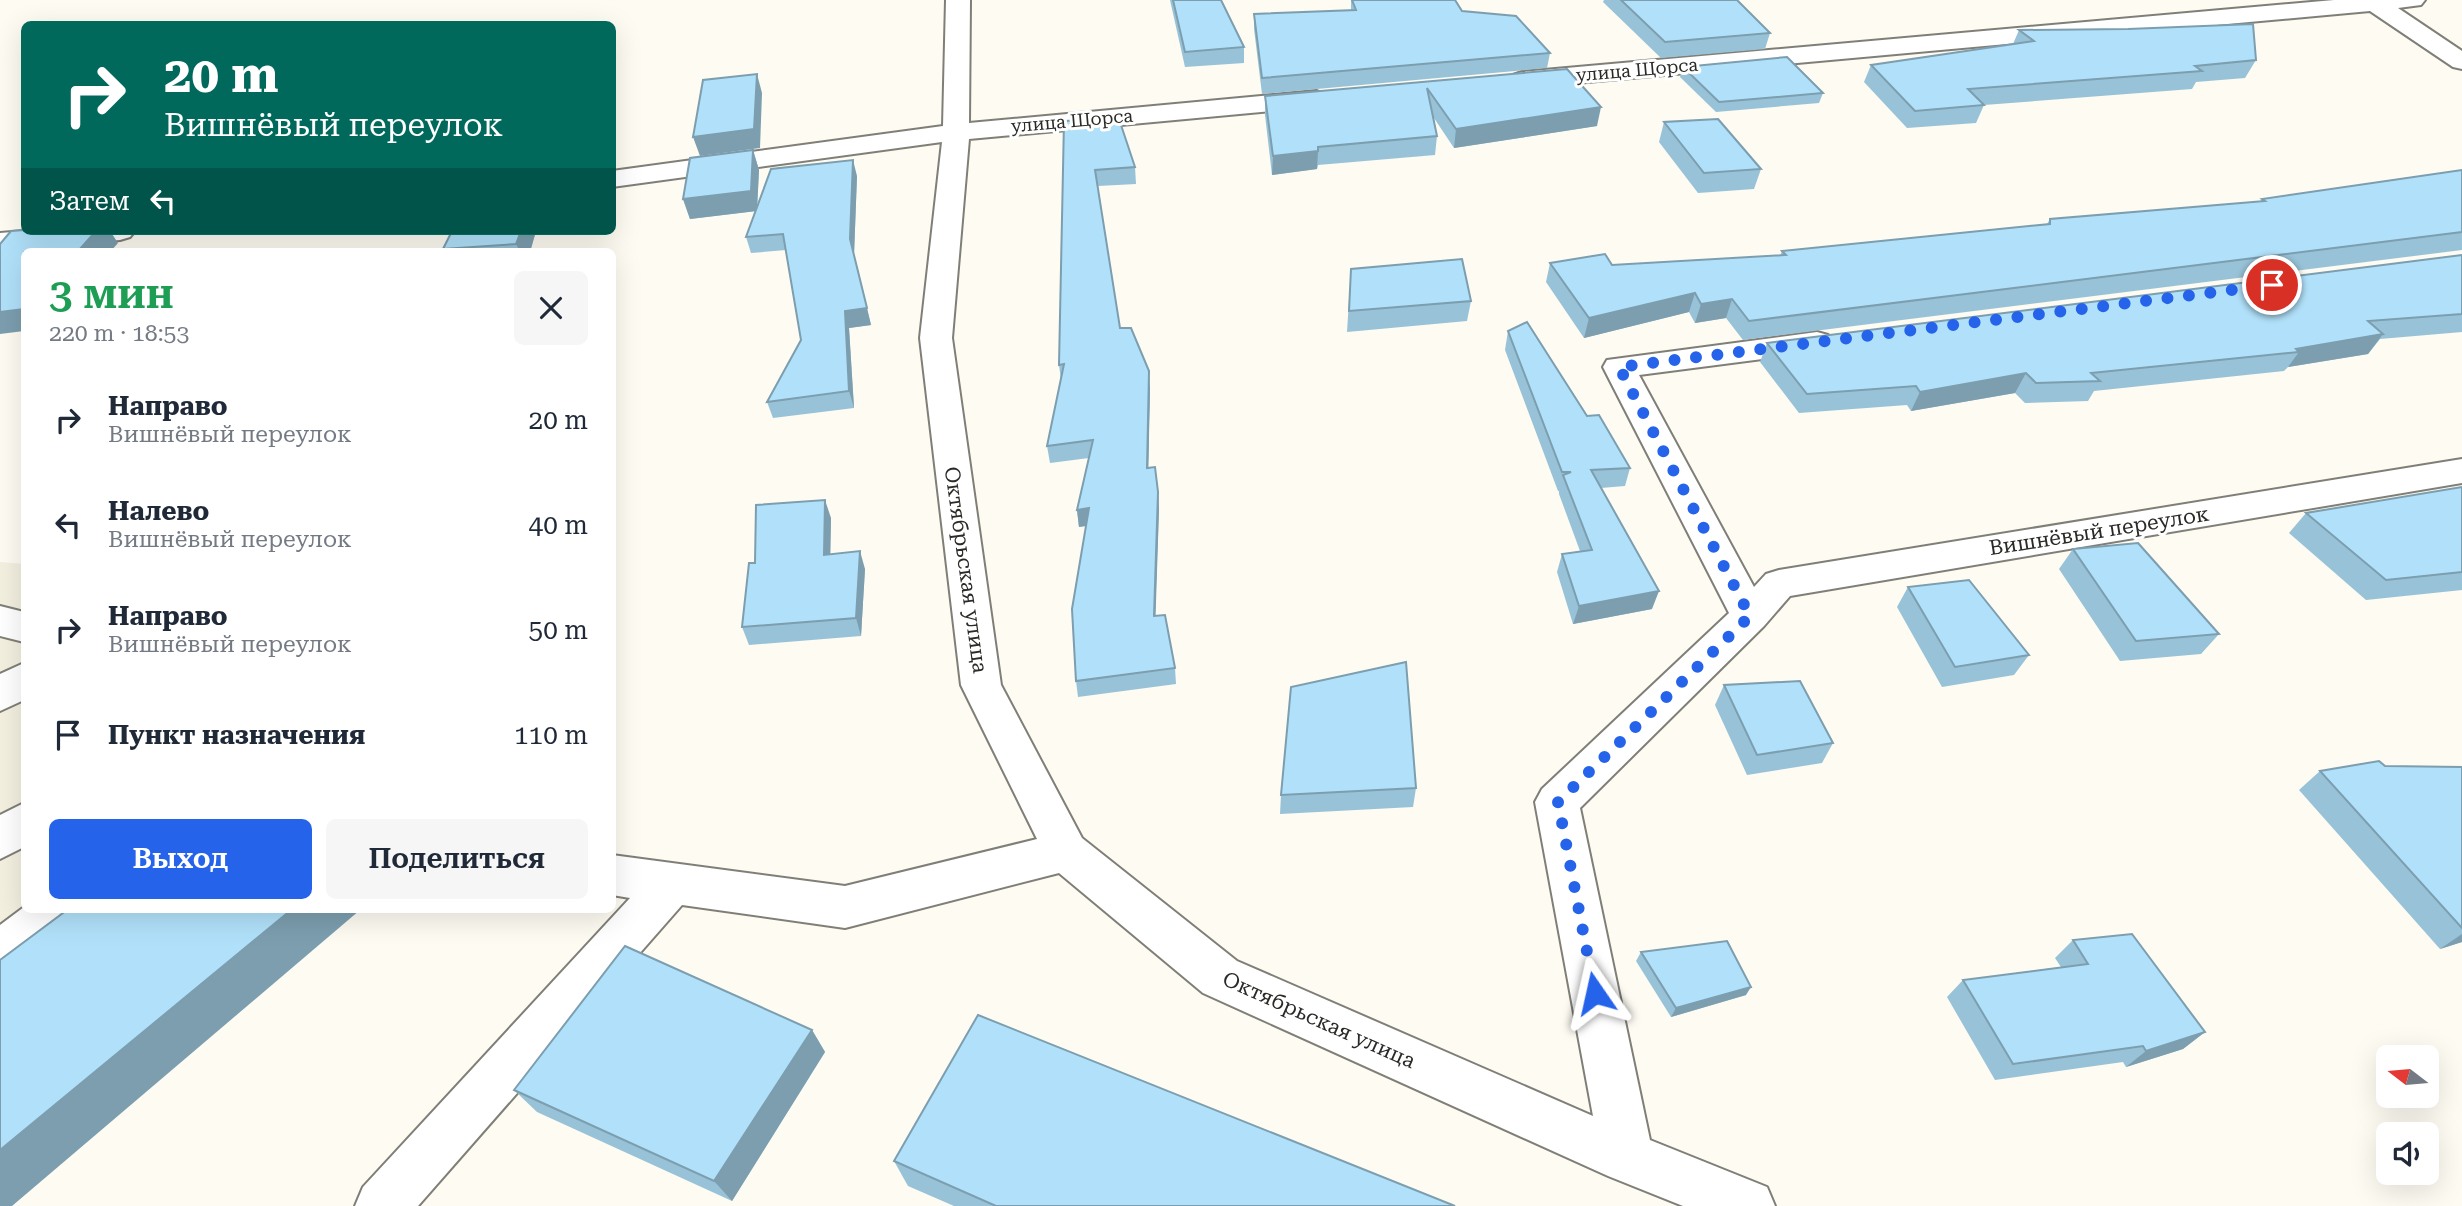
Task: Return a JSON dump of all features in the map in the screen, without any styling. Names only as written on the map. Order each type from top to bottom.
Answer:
[{"type":"street","name":"Октябрьская улица","points":[[958,0],[957,132],[936,338],[981,685],[1066,852],[1220,977],[1627,1157],[1748,1206]]},
{"type":"street","name":"улица Щорса","points":[[1500,82],[2413,0]]},
{"type":"street","points":[[2375,4],[2462,62]]},
{"type":"street","name":"улица Щорса","points":[[616,178],[957,132],[1333,97]]},
{"type":"street","points":[[0,242],[76,235]]},
{"type":"street","points":[[1750,616],[1619,367],[1840,339]]},
{"type":"street","name":"Вишнёвый переулок","points":[[1627,1157],[1558,802],[1750,616],[1779,584],[2462,471]]},
{"type":"street","points":[[0,621],[21,626]]},
{"type":"street","points":[[0,695],[21,681]]},
{"type":"street","points":[[0,839],[21,824]]},
{"type":"street","points":[[616,876],[845,906],[1066,852]]},
{"type":"street","points":[[382,1206],[673,883]]},
{"type":"street","points":[[0,953],[53,913]]},
{"type":"shaded area","points":[[0,562],[21,564],[21,913],[23,913],[0,1001]]},
{"type":"building","points":[[1173,0],[1221,0],[1244,47],[1185,52]]},
{"type":"building","points":[[1352,0],[1455,0],[1462,11],[1516,16],[1550,53],[1262,78],[1254,14],[1356,10]]},
{"type":"building","points":[[1621,0],[1737,0],[1770,33],[1665,42]]},
{"type":"building","points":[[2253,24],[2256,60],[2195,66],[2202,71],[1968,89],[1984,105],[1915,111],[1871,65],[2034,41],[2019,30]]},
{"type":"building","points":[[1787,57],[1823,93],[1719,102],[1683,67]]},
{"type":"building","points":[[1567,69],[1601,107],[1456,129],[1427,88],[1437,136],[1318,147],[1318,151],[1273,156],[1265,96]]},
{"type":"building","points":[[757,74],[754,129],[693,137],[703,80]]},
{"type":"building","points":[[1718,119],[1761,169],[1704,173],[1664,122]]},
{"type":"building","points":[[1087,120],[1088,124],[1120,122],[1135,167],[1095,170],[1120,328],[1131,328],[1149,371],[1147,468],[1155,467],[1158,492],[1154,616],[1165,615],[1175,668],[1076,681],[1072,609],[1089,508],[1077,510],[1093,440],[1047,446],[1064,364],[1059,365],[1064,121]]},
{"type":"building","points":[[753,150],[751,191],[683,199],[690,158]]},
{"type":"building","points":[[853,160],[850,239],[867,308],[845,311],[849,391],[767,402],[801,340],[783,234],[746,237],[771,169]]},
{"type":"building","points":[[2462,170],[2462,232],[1749,321],[1732,299],[1701,304],[1695,293],[1589,318],[1550,263],[1605,254],[1612,265],[1786,255],[1782,251],[2050,224],[2050,219],[2265,201],[2262,199]]},
{"type":"building","points":[[21,230],[21,235],[92,235],[81,248],[21,248],[21,309],[0,312],[0,244],[11,231]]},
{"type":"building","points":[[450,235],[519,235],[516,244],[444,248]]},
{"type":"building","points":[[2462,255],[2462,314],[2368,321],[2383,334],[2296,349],[2299,352],[2091,373],[2100,381],[2036,383],[2026,373],[1920,392],[1916,386],[1807,394],[1767,343]]},
{"type":"building","points":[[1462,259],[1471,301],[1349,311],[1351,269]]},
{"type":"building","points":[[1527,322],[1587,416],[1599,415],[1630,468],[1591,470],[1659,591],[1579,606],[1562,554],[1592,550],[1563,475],[1571,472],[1562,472],[1508,331]]},
{"type":"building","points":[[2462,487],[2462,572],[2386,580],[2306,513]]},
{"type":"building","points":[[825,500],[824,555],[860,551],[856,618],[742,627],[749,563],[755,563],[756,505]]},
{"type":"building","points":[[2138,543],[2219,634],[2136,641],[2073,549]]},
{"type":"building","points":[[1969,580],[2029,655],[1955,667],[1908,587]]},
{"type":"building","points":[[1406,662],[1416,788],[1281,795],[1291,687]]},
{"type":"building","points":[[1800,681],[1833,743],[1757,755],[1724,685]]},
{"type":"building","points":[[2379,761],[2385,766],[2462,767],[2462,928],[2320,771]]},
{"type":"building","points":[[63,913],[287,913],[0,1150],[0,960]]},
{"type":"building","points":[[2132,934],[2205,1032],[2146,1051],[2143,1046],[2013,1064],[1963,980],[2088,964],[2073,940]]},
{"type":"building","points":[[1727,941],[1751,987],[1676,1008],[1641,952]]},
{"type":"building","points":[[625,946],[812,1030],[714,1181],[514,1090]]},
{"type":"building","points":[[978,1015],[1455,1206],[996,1206],[894,1161]]},
{"type":"route","points":[[1595,993],[1558,802],[1750,616],[1619,367],[2272,285]]}]
